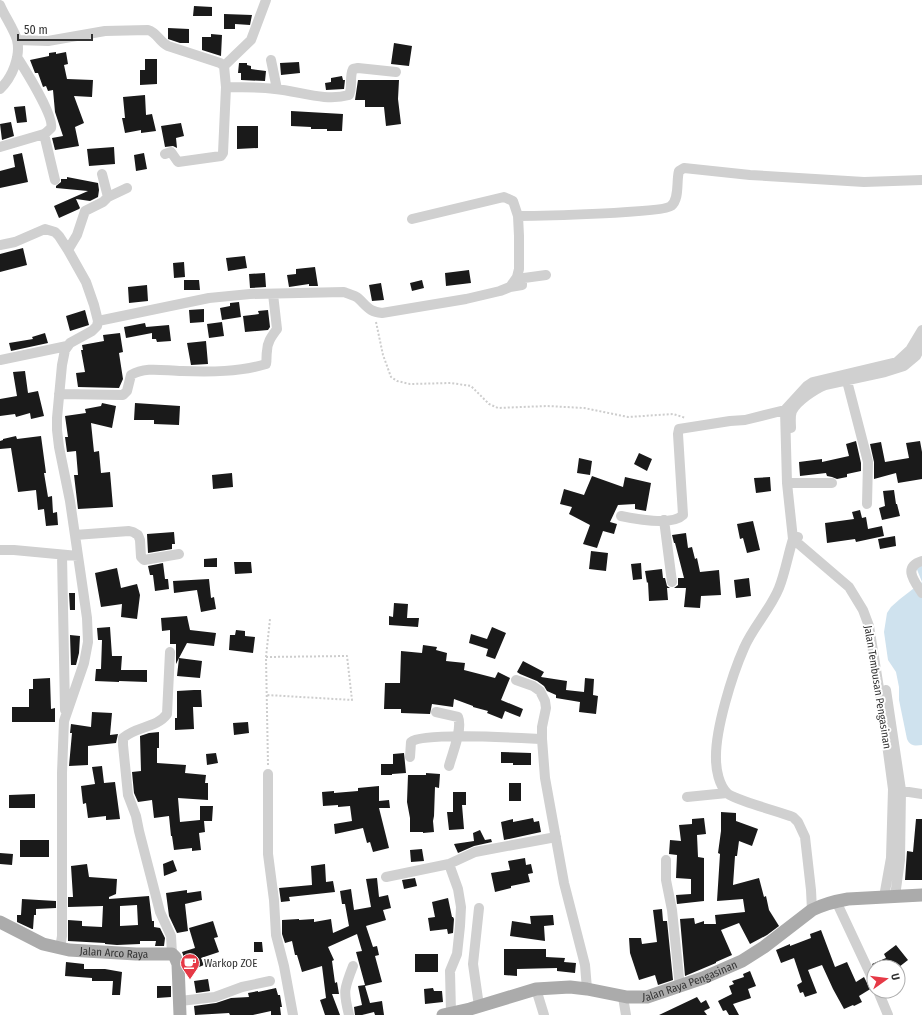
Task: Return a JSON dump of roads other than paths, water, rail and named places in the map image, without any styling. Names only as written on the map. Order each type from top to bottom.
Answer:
[{"type":"main road","name":"Jalan Raya Pengasinan","points":[[447,1014],[536,989],[570,987],[636,998],[647,997],[680,987],[742,961],[764,947],[812,910],[836,901],[890,896],[922,895]]},
{"type":"main road","name":"Jalan Arco Raya","points":[[0,922],[43,944],[60,948],[136,954],[172,954]]},
{"type":"main road","points":[[172,954],[178,964],[180,1015]]},
{"type":"street","points":[[224,66],[250,40],[266,0]]},
{"type":"street","points":[[0,5],[17,40],[17,57],[10,78],[0,89]]},
{"type":"street","points":[[17,40],[48,41],[105,31],[148,30],[154,32],[161,43],[220,63],[224,66]]},
{"type":"street","points":[[0,147],[44,134],[50,129],[51,126],[50,116],[28,74],[17,57]]},
{"type":"street","points":[[271,60],[277,89]]},
{"type":"street","points":[[165,154],[171,152],[178,162],[221,156],[223,153],[226,87],[224,66]]},
{"type":"street","points":[[226,87],[277,89],[324,97],[344,96],[349,95],[351,90],[351,73],[353,69],[358,68],[396,72]]},
{"type":"street","points":[[44,134],[55,180]]},
{"type":"street","points":[[518,216],[632,211],[669,207],[674,202],[679,171],[684,168],[750,175],[864,182],[922,180]]},
{"type":"street","points":[[102,174],[108,197]]},
{"type":"street","points":[[68,250],[77,235],[85,211],[103,202],[108,197],[127,188]]},
{"type":"street","points":[[412,219],[504,197],[513,201],[518,216],[518,269],[517,277],[510,287]]},
{"type":"street","points":[[0,245],[16,242],[47,229],[55,232],[68,250],[86,282],[98,321],[97,326],[92,331],[67,346],[0,360]]},
{"type":"street","points":[[98,321],[209,298],[273,294],[344,292],[357,297],[374,312],[382,313],[466,299],[522,285],[522,280],[524,278],[546,275]]},
{"type":"street","points":[[59,394],[123,395],[127,391],[131,375],[137,371],[184,372],[238,370],[266,364],[269,339],[277,329],[273,294]]},
{"type":"street","points":[[913,353],[922,330]]},
{"type":"street","points":[[834,380],[847,381],[884,369],[913,353],[922,344]]},
{"type":"street","points":[[65,716],[84,663],[88,642],[87,618],[70,501],[56,430],[62,365],[67,346]]},
{"type":"street","points":[[621,516],[643,520],[664,520],[680,518],[683,515],[678,431],[682,428],[745,420],[788,410],[817,388],[834,380],[884,369]]},
{"type":"street","points":[[847,381],[868,462],[867,504]]},
{"type":"street","points":[[727,793],[717,772],[716,760],[717,743],[723,712],[744,648],[780,587],[796,538],[790,483],[791,420],[788,410]]},
{"type":"street","points":[[790,483],[832,483]]},
{"type":"street","points":[[664,520],[672,582]]},
{"type":"street","points":[[75,535],[129,531],[138,535],[140,540],[141,557],[144,560],[180,554]]},
{"type":"street","name":"Jalan Tembusan Pengasinan","points":[[796,538],[852,582],[869,619],[889,703],[897,790],[900,860],[890,896]]},
{"type":"street","points":[[0,550],[78,556]]},
{"type":"street","points":[[60,948],[62,936],[63,884],[62,773],[65,716],[62,555]]},
{"type":"street","points":[[922,561],[915,564],[911,571],[912,576],[922,593]]},
{"type":"street","points":[[170,652],[167,714],[164,719],[157,723],[128,734],[124,738],[123,745],[128,795],[136,816],[160,912],[171,936],[172,954]]},
{"type":"street","points":[[516,680],[533,686],[540,691],[546,708],[542,739],[545,778],[564,883],[585,965],[587,989]]},
{"type":"street","points":[[436,712],[458,717],[460,723],[458,736],[449,766]]},
{"type":"street","points":[[410,757],[411,742],[413,740],[458,736],[542,739]]},
{"type":"street","points":[[268,774],[268,854],[274,900],[276,935],[284,966],[293,1015]]},
{"type":"street","points":[[897,790],[922,794]]},
{"type":"street","points":[[687,796],[727,793],[743,800],[793,816],[798,822],[805,837],[812,910]]},
{"type":"street","points":[[386,878],[449,864],[475,852],[556,836]]},
{"type":"street","points":[[666,860],[666,880],[672,910],[680,987]]},
{"type":"street","points":[[447,1014],[451,968],[457,954],[461,907],[458,889],[449,864]]},
{"type":"street","points":[[836,901],[866,965]]},
{"type":"street","points":[[479,908],[473,964],[479,1006]]},
{"type":"street","points":[[349,1015],[344,994],[346,983],[353,966]]},
{"type":"street","points":[[180,1000],[215,997],[242,986],[270,981]]},
{"type":"street","points":[[536,989],[544,1015]]},
{"type":"street","points":[[623,996],[626,1015]]},
{"type":"street","points":[[881,999],[888,1015]]},
{"type":"water","points":[[922,566],[922,582],[916,567]]},
{"type":"water","points":[[922,582],[922,745],[913,745],[907,739],[899,700],[899,687],[896,672],[888,660],[884,632],[887,613],[891,607]]},
{"type":"place","name":"Warkop ZOE","points":[[190,980]]}]
